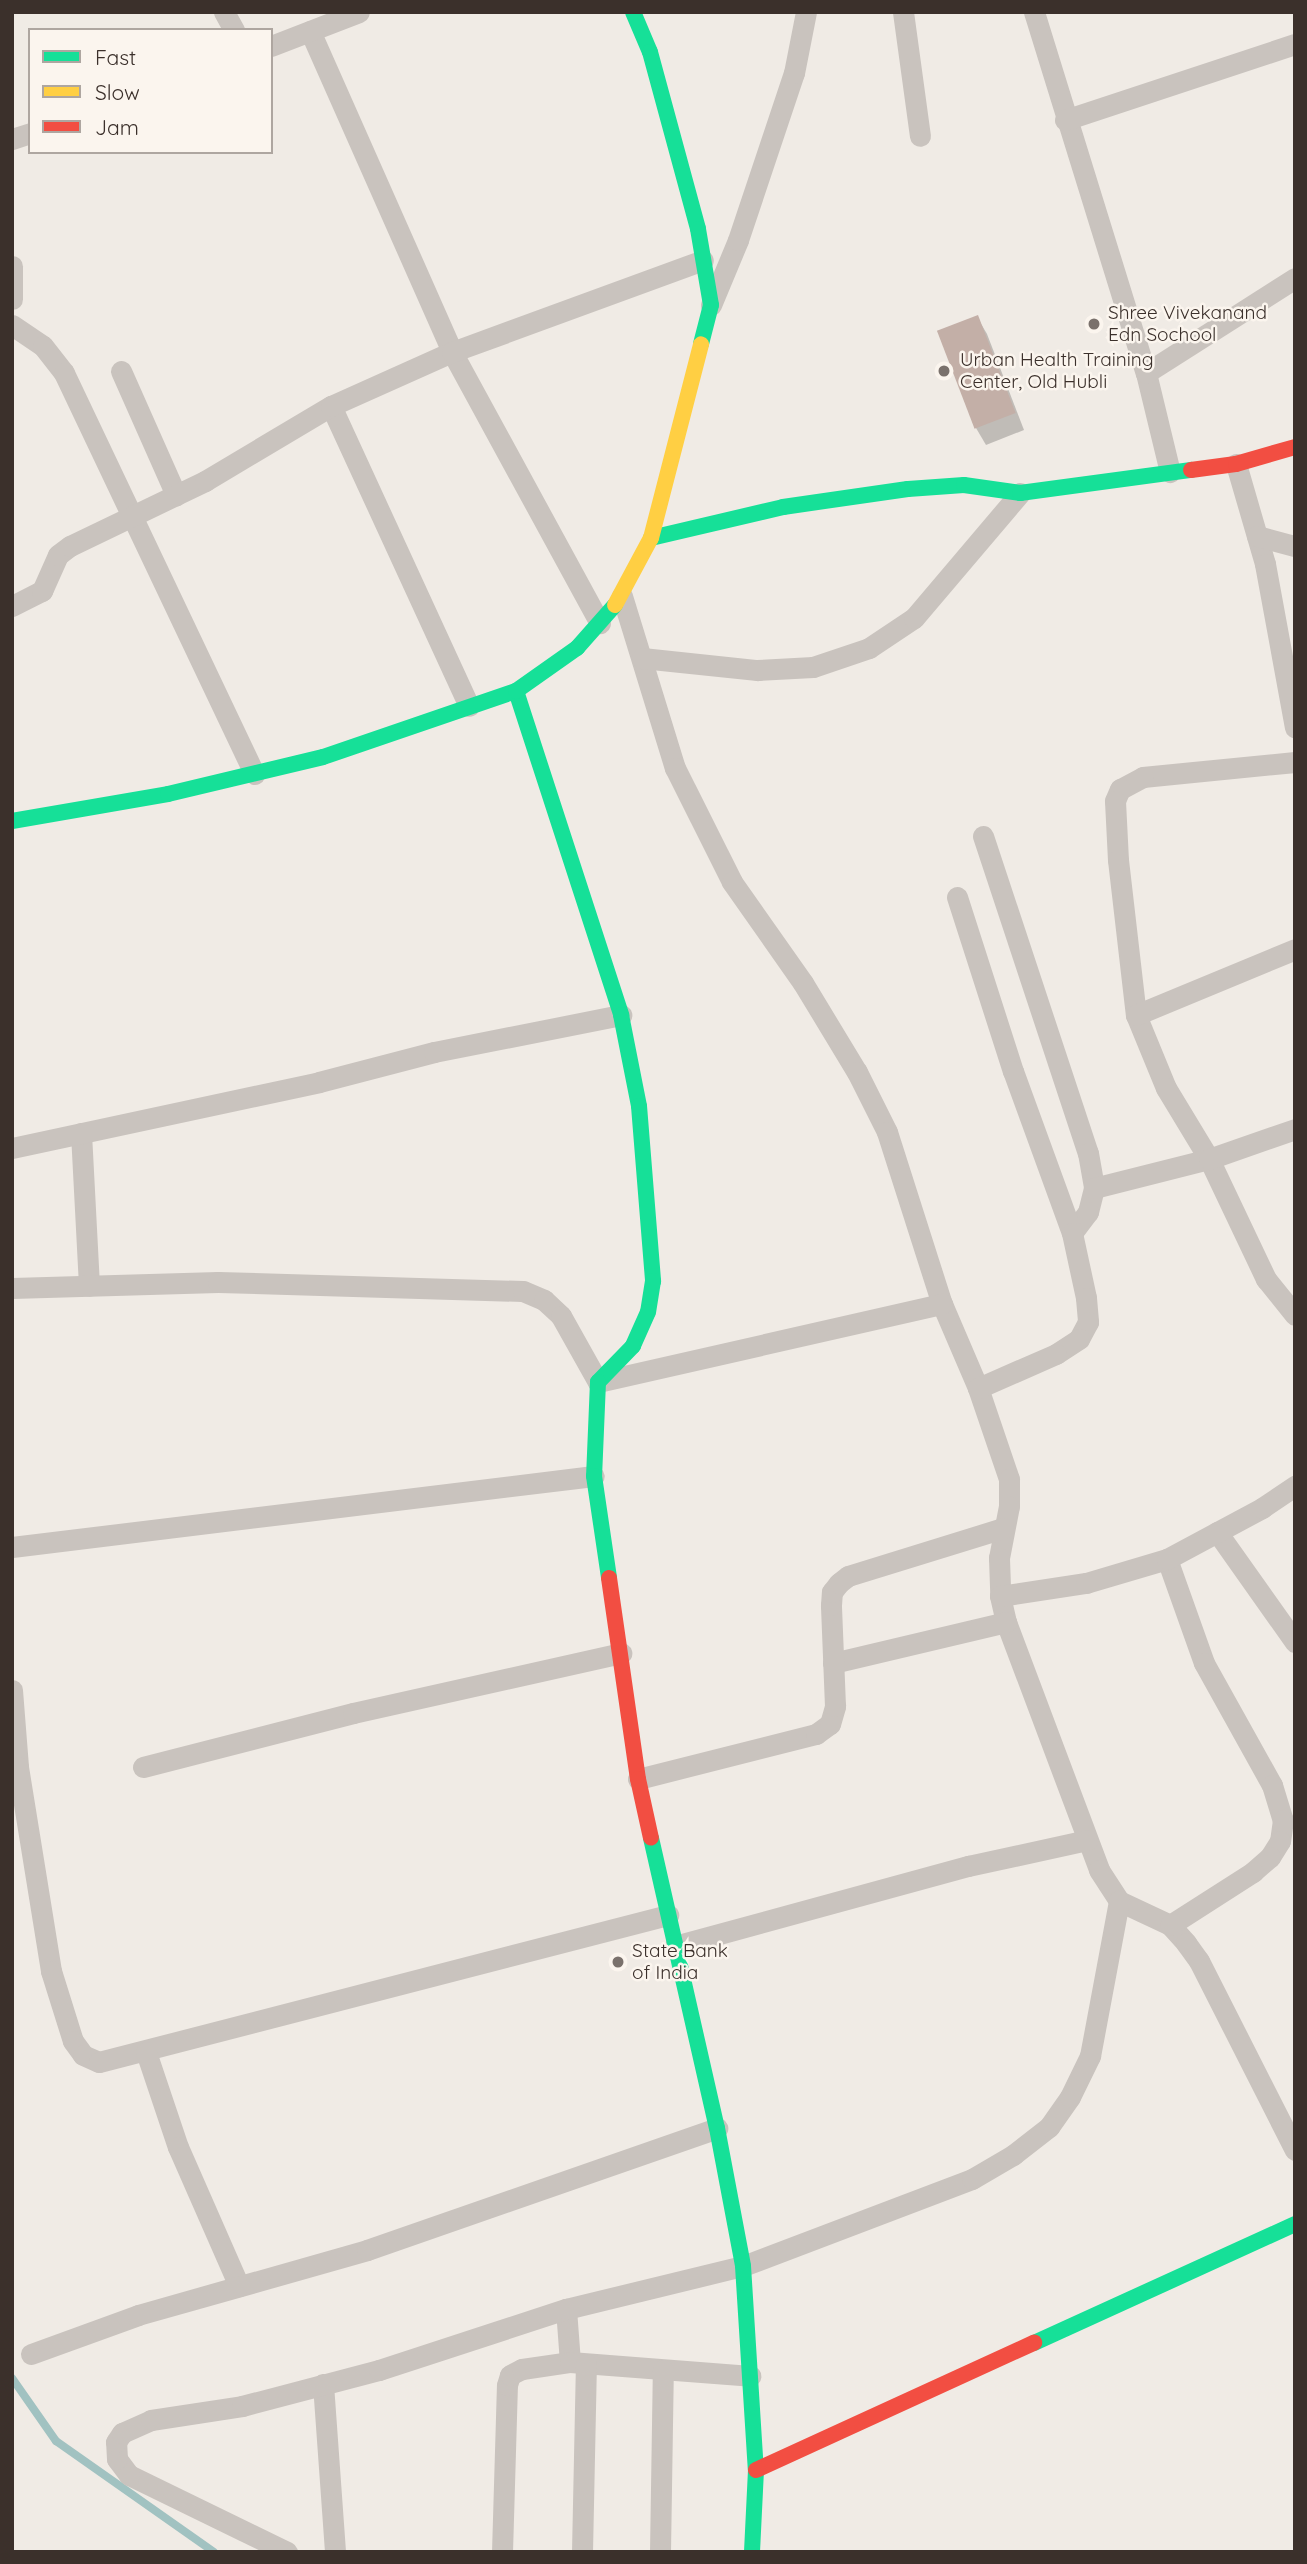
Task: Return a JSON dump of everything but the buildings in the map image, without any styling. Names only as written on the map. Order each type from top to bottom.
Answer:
[{"type":"main road","points":[[12,821],[168,794],[323,757],[516,691],[577,648],[622,596],[651,538],[711,305],[704,260],[650,52],[633,12]]},
{"type":"main road","points":[[651,538],[783,507],[908,489],[964,485],[1020,493],[1236,464],[1295,447]]},
{"type":"main road","points":[[516,691],[621,1015],[639,1105],[653,1281],[648,1312],[633,1346],[598,1382],[594,1476],[638,1779],[717,2128],[743,2266],[756,2470],[752,2552]]},
{"type":"main road","points":[[756,2470],[1295,2224]]},
{"type":"street","points":[[224,12],[232,28]]},
{"type":"street","points":[[273,45],[359,12]]},
{"type":"street","points":[[711,305],[738,240],[794,73],[806,12]]},
{"type":"street","points":[[902,12],[920,136]]},
{"type":"street","points":[[1034,12],[1065,120],[1146,373],[1170,472]]},
{"type":"street","points":[[310,31],[452,352],[600,624]]},
{"type":"street","points":[[1065,120],[1295,44]]},
{"type":"street","points":[[12,606],[42,591],[58,555],[176,495],[331,406],[452,352],[704,260]]},
{"type":"street","points":[[12,266],[12,299]]},
{"type":"street","points":[[1146,373],[1295,278]]},
{"type":"street","points":[[12,325],[43,346],[64,373],[254,774]]},
{"type":"street","points":[[121,371],[176,495]]},
{"type":"street","points":[[331,406],[469,706]]},
{"type":"street","points":[[1236,464],[1265,564],[1295,727]]},
{"type":"street","points":[[642,658],[757,670],[813,667],[869,648],[914,618],[1020,493]]},
{"type":"street","points":[[1257,536],[1295,546]]},
{"type":"street","points":[[622,596],[675,768],[732,883],[803,983],[857,1072],[887,1132],[942,1304],[978,1388],[1009,1479],[1009,1506],[999,1558],[1000,1596],[1006,1622],[1099,1870],[1119,1901],[1170,1925],[1199,1961],[1295,2150]]},
{"type":"street","points":[[1295,762],[1143,777],[1130,781],[1120,789],[1115,801],[1118,860],[1136,1015],[1166,1088],[1209,1159],[1266,1279],[1295,1315]]},
{"type":"street","points":[[983,836],[1088,1153],[1094,1188],[1088,1212],[1072,1233]]},
{"type":"street","points":[[957,897],[1013,1071],[1072,1233],[1086,1298],[1088,1322],[1079,1339],[1056,1354],[978,1388]]},
{"type":"street","points":[[1136,1015],[1295,949]]},
{"type":"street","points":[[12,1148],[319,1082],[434,1052],[621,1015]]},
{"type":"street","points":[[1094,1188],[1209,1159],[1295,1129]]},
{"type":"street","points":[[81,1133],[89,1286]]},
{"type":"street","points":[[12,1288],[218,1282],[523,1291],[544,1300],[561,1316],[598,1382],[942,1304]]},
{"type":"street","points":[[12,1547],[594,1476]]},
{"type":"street","points":[[1000,1596],[1086,1583],[1167,1559],[1262,1508],[1295,1486]]},
{"type":"street","points":[[638,1779],[816,1734],[830,1724],[835,1706],[831,1605],[832,1592],[839,1583],[848,1576],[1003,1528]]},
{"type":"street","points":[[1216,1532],[1295,1642]]},
{"type":"street","points":[[1167,1559],[1204,1663],[1267,1775],[1283,1820],[1280,1841],[1270,1857],[1253,1872],[1170,1925]]},
{"type":"street","points":[[833,1663],[1006,1622]]},
{"type":"street","points":[[143,1768],[353,1713],[621,1653]]},
{"type":"street","points":[[12,1690],[15,1768],[51,1970],[72,2041],[83,2055],[99,2062],[668,1915]]},
{"type":"street","points":[[675,1946],[968,1866],[1087,1840]]},
{"type":"street","points":[[287,2552],[130,2475],[117,2459],[116,2442],[122,2433],[151,2420],[242,2406],[379,2370],[566,2309],[743,2266],[972,2179],[1013,2155],[1049,2127],[1070,2097],[1090,2056],[1119,1901]]},
{"type":"street","points":[[146,2052],[178,2147],[239,2286]]},
{"type":"street","points":[[31,2354],[138,2315],[368,2250],[717,2128]]},
{"type":"street","points":[[566,2309],[578,2363],[582,2552]]},
{"type":"street","points":[[502,2552],[507,2385],[510,2375],[522,2369],[578,2363],[750,2376]]},
{"type":"street","points":[[660,2552],[663,2370]]},
{"type":"street","points":[[323,2384],[335,2552]]},
{"type":"waterway","points":[[12,2378],[56,2441],[214,2552]]},
{"type":"traffic: fast","points":[[633,12],[650,52],[698,229],[711,305],[701,344]]},
{"type":"traffic: fast","points":[[651,538],[783,507],[908,489],[964,485],[1020,493],[1191,470]]},
{"type":"traffic: fast","points":[[12,821],[168,794],[323,757],[516,691],[577,648],[615,605]]},
{"type":"traffic: fast","points":[[516,691],[621,1015],[639,1106],[653,1281],[648,1312],[633,1346],[598,1382],[594,1476],[609,1578]]},
{"type":"traffic: fast","points":[[651,1838],[717,2128],[743,2266],[756,2470],[752,2552]]},
{"type":"traffic: fast","points":[[1034,2343],[1295,2224]]},
{"type":"traffic: slow","points":[[615,605],[651,538],[701,344]]},
{"type":"traffic: jam","points":[[1191,470],[1236,464],[1295,447]]},
{"type":"traffic: jam","points":[[609,1578],[638,1779],[651,1838]]},
{"type":"traffic: jam","points":[[756,2470],[1034,2343]]},
{"type":"place","name":"Shree Vivekanand Edn Sochool","points":[[1094,324]]},
{"type":"place","name":"Urban Health Training Center, Old Hubli","points":[[944,371]]},
{"type":"place","name":"State Bank of India","points":[[618,1962]]}]
